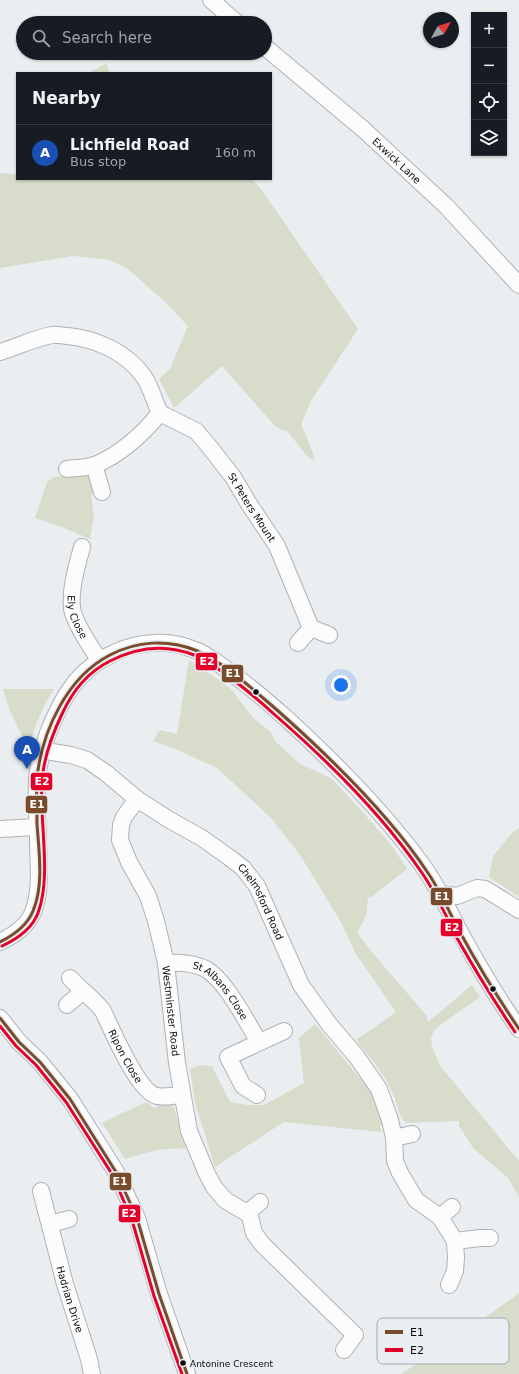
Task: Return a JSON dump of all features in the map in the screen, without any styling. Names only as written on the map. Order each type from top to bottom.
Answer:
[{"type":"street","points":[[212,0],[229,16]]},
{"type":"street","name":"Exwick Lane","points":[[272,53],[363,129],[446,206],[519,285]]},
{"type":"street","points":[[0,352],[53,335],[78,337],[100,343],[128,360],[145,378],[160,413],[141,435],[120,451],[94,466],[67,469]]},
{"type":"street","name":"St Peters Mount","points":[[160,413],[196,431],[233,476],[249,504],[277,546],[311,628]]},
{"type":"street","points":[[94,466],[102,492]]},
{"type":"street","name":"Ely Close","points":[[82,547],[69,568],[73,589],[72,609],[87,640],[100,660]]},
{"type":"street","points":[[298,643],[311,628],[329,635]]},
{"type":"street","points":[[0,942],[19,932],[32,913],[39,884],[37,777],[42,749],[56,712],[68,690],[82,674],[100,660],[126,647],[145,644],[172,643],[194,649],[214,660],[261,696],[347,775],[379,811],[421,863],[441,894],[482,971],[519,1029]]},
{"type":"street","name":"Chelmsford Road","points":[[42,749],[87,760],[106,773],[137,799],[202,838],[230,858],[243,868],[257,886],[301,985],[329,1024],[357,1057],[379,1089],[386,1106],[394,1138],[395,1161],[400,1173],[416,1200],[446,1212],[455,1241],[456,1258],[455,1271],[449,1285]]},
{"type":"street","name":"Westminster Road","points":[[137,799],[124,817],[121,825],[120,840],[129,862],[148,896],[156,921],[166,963],[177,1063],[189,1131],[214,1188],[225,1200],[247,1213]]},
{"type":"street","points":[[0,829],[38,827]]},
{"type":"street","points":[[441,894],[457,896],[477,888],[485,889],[519,910]]},
{"type":"street","name":"St Albans Close","points":[[166,963],[177,962],[189,964],[205,969],[214,976],[224,987],[259,1042]]},
{"type":"street","name":"Ripon Close","points":[[70,978],[82,992],[103,1011],[132,1068],[139,1080],[149,1092],[158,1096],[182,1095]]},
{"type":"street","points":[[68,1005],[82,992]]},
{"type":"street","points":[[0,1018],[8,1030],[40,1062],[58,1084],[91,1131],[116,1172],[137,1218],[159,1294],[187,1374]]},
{"type":"street","points":[[257,1095],[243,1086],[228,1057],[284,1031]]},
{"type":"street","points":[[394,1138],[412,1134]]},
{"type":"street","name":"Hadrian Drive","points":[[41,1191],[92,1374]]},
{"type":"street","points":[[260,1202],[247,1213],[250,1216],[254,1233],[262,1244],[362,1336],[344,1350]]},
{"type":"street","points":[[50,1224],[69,1219]]},
{"type":"street","points":[[455,1241],[490,1238]]},
{"type":"green space","points":[[106,63],[110,72],[91,72]]},
{"type":"green space","points":[[0,173],[16,174],[16,180],[253,180],[263,192],[358,329],[311,401],[301,424],[313,453],[314,461],[306,455],[288,432],[276,427],[222,366],[174,408],[159,379],[170,369],[188,326],[165,302],[128,269],[110,260],[73,256],[0,268]]},
{"type":"green space","points":[[88,474],[96,491],[91,496],[94,517],[90,539],[62,527],[35,518],[47,482],[54,477]]},
{"type":"green space","points":[[189,660],[231,689],[253,718],[271,732],[276,742],[300,764],[331,778],[392,846],[407,869],[368,898],[366,916],[357,933],[426,1015],[428,1022],[472,985],[480,997],[435,1029],[431,1038],[432,1047],[441,1067],[519,1161],[519,1197],[508,1178],[473,1148],[459,1126],[459,1121],[407,1123],[402,1118],[388,1083],[356,1040],[396,1012],[356,954],[341,922],[300,855],[271,818],[217,768],[178,750],[153,741],[160,730],[177,734]]},
{"type":"green space","points":[[3,689],[54,689],[38,718],[29,750],[10,711]]},
{"type":"green space","points":[[519,828],[519,897],[489,877],[493,856],[513,832]]},
{"type":"green space","points":[[315,1024],[369,1089],[384,1125],[380,1126],[381,1132],[284,1122],[215,1167],[195,1102],[190,1069],[200,1065],[212,1066],[230,1102],[248,1105],[264,1105],[304,1083],[299,1038]]},
{"type":"green space","points":[[146,1102],[154,1108],[172,1102],[186,1148],[156,1150],[125,1159],[102,1123]]},
{"type":"green space","points":[[519,1293],[519,1374],[401,1374],[417,1364],[509,1364],[509,1318],[485,1318]]},
{"type":"transit line","name":"E1","points":[[0,942],[24,926],[33,911],[39,890],[40,857],[37,824],[37,778],[44,742],[59,707],[69,691],[81,677],[110,655],[120,650],[141,644],[174,644],[195,650],[227,668],[259,694],[317,747],[377,808],[395,829],[433,880],[461,934],[496,994],[519,1029]]},
{"type":"transit line","name":"E2","points":[[2,946],[18,937],[28,929],[38,913],[42,898],[45,865],[42,796],[43,771],[52,738],[66,706],[82,683],[95,671],[110,661],[120,656],[141,650],[162,648],[173,649],[194,655],[204,660],[215,666],[236,682],[267,707],[315,751],[372,809],[390,830],[427,881],[457,938],[515,1032]]},
{"type":"transit line","name":"E1","points":[[0,1018],[19,1042],[40,1062],[70,1099],[116,1172],[137,1218],[159,1294],[187,1374]]},
{"type":"transit line","name":"E2","points":[[0,1026],[16,1046],[36,1065],[66,1102],[112,1174],[132,1220],[154,1296],[182,1374]]},
{"type":"place","name":"Lichfield Road","points":[[27,769]]},
{"type":"place","name":"Antonine Crescent","points":[[183,1363]]}]
